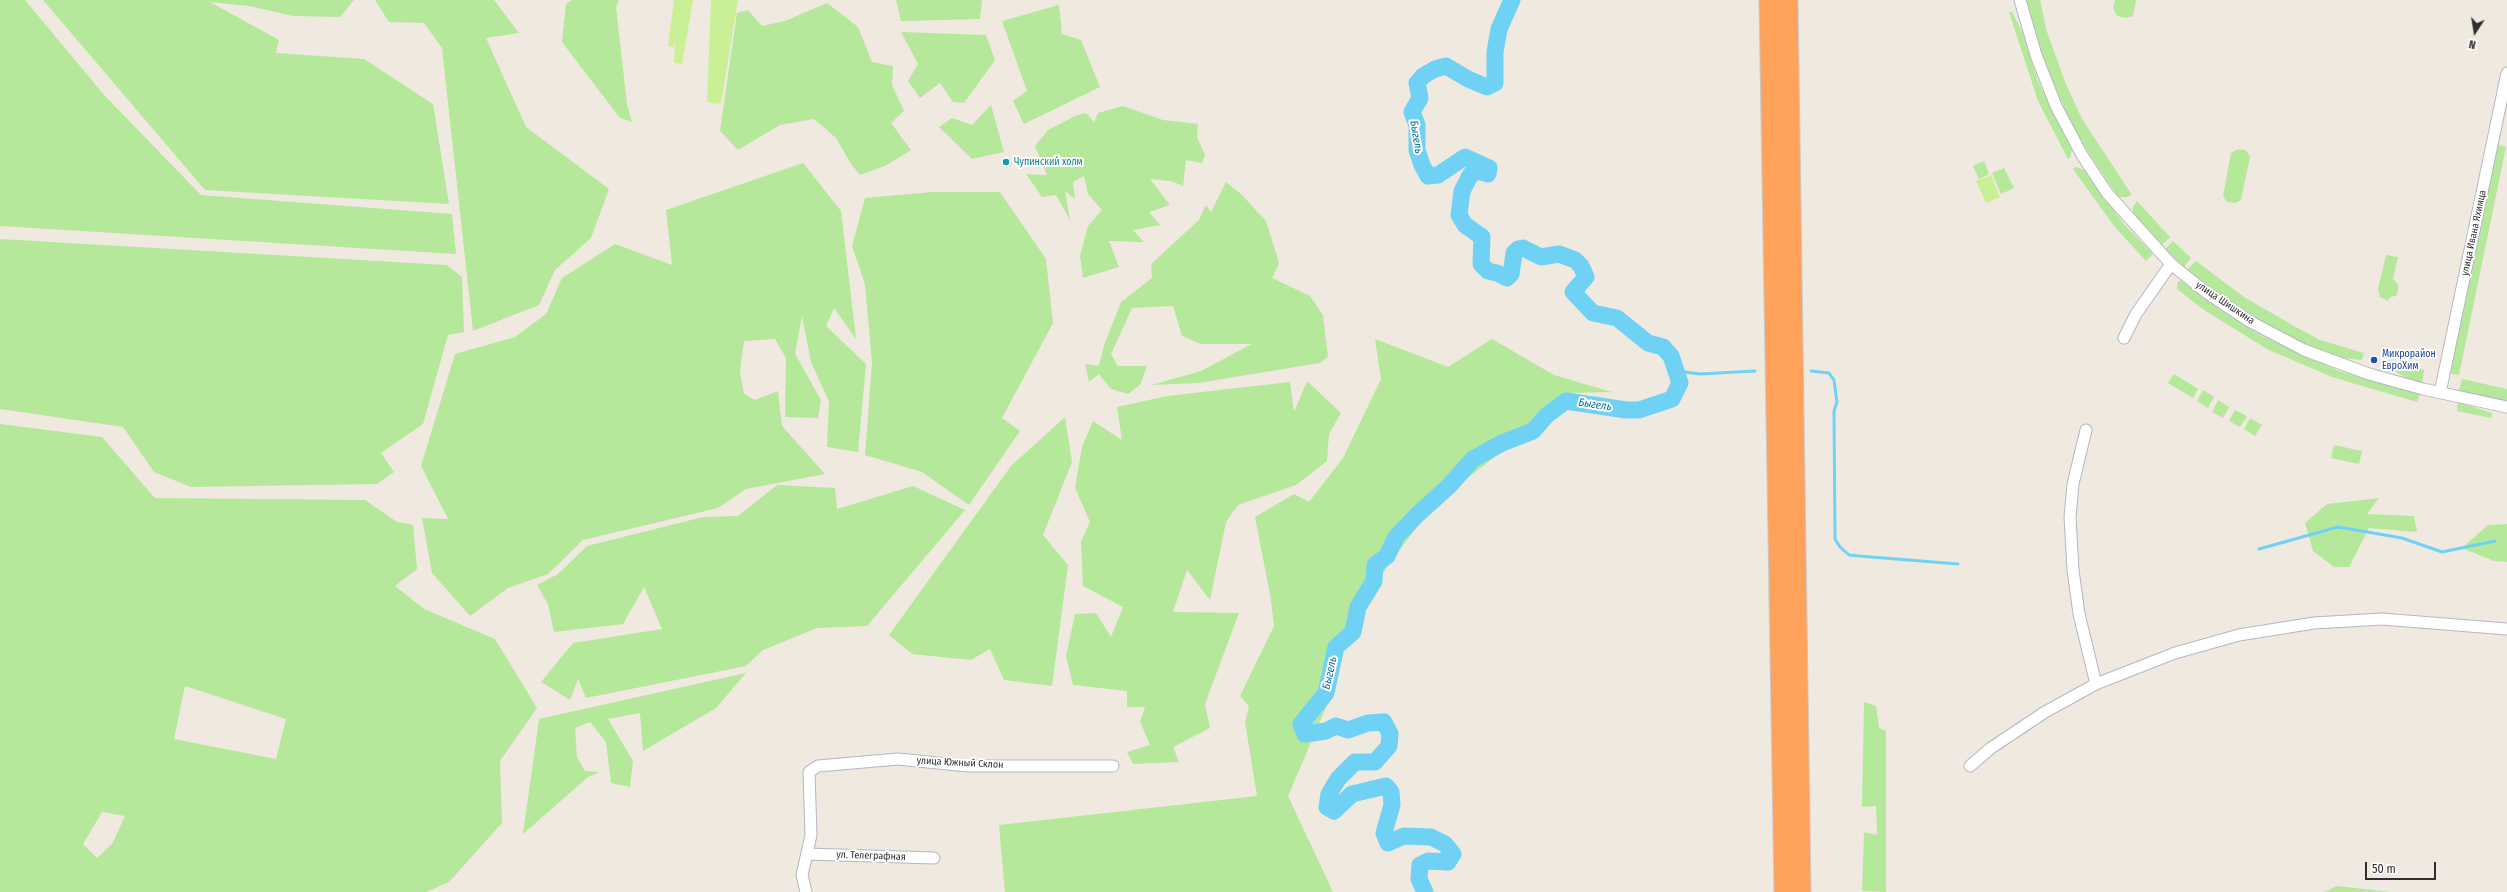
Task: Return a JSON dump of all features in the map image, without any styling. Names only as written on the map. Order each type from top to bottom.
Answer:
[{"type":"highway","points":[[1770,0],[1785,892]]},
{"type":"highway","points":[[1787,0],[1800,892]]},
{"type":"street","name":"улица Шишкина","points":[[2020,0],[2036,55],[2053,99],[2082,155],[2107,193],[2171,264],[2213,297],[2249,321],[2304,350],[2369,374],[2440,393],[2507,407]]},
{"type":"street","name":"улица Ивана Яхимца","points":[[2440,393],[2507,73]]},
{"type":"street","points":[[2124,338],[2136,314],[2171,264]]},
{"type":"street","points":[[2086,430],[2073,484],[2070,517],[2073,570],[2079,614],[2096,684]]},
{"type":"street","points":[[1970,766],[1997,744],[2045,712],[2096,684],[2175,654],[2239,635],[2314,623],[2382,619],[2507,629]]},
{"type":"street","name":"улица Южный Склон","points":[[807,854],[811,835],[809,772],[818,766],[898,759],[968,766],[1113,766]]},
{"type":"street","points":[[806,892],[802,875],[807,854]]},
{"type":"street","name":"ул. Телеграфная","points":[[807,854],[934,858]]},
{"type":"green space","points":[[0,0],[25,0],[105,96],[201,195],[452,214],[456,254],[0,226]]},
{"type":"green space","points":[[43,0],[354,0],[340,17],[293,16],[249,6],[210,2],[279,40],[276,53],[364,59],[433,104],[449,204],[205,190]]},
{"type":"green space","points":[[375,0],[494,0],[519,33],[486,38],[526,127],[609,189],[591,238],[555,270],[539,305],[473,331],[442,48],[424,23],[389,22]]},
{"type":"green space","points":[[572,0],[619,0],[616,7],[627,104],[632,122],[620,118],[562,42],[566,4]]},
{"type":"green space","points":[[674,0],[693,0],[682,64],[674,63],[675,41],[673,47],[668,46]]},
{"type":"green space","points":[[711,0],[738,0],[721,103],[718,104],[707,102]]},
{"type":"green space","points":[[896,0],[982,0],[980,19],[901,21]]},
{"type":"green space","points":[[2026,0],[2040,0],[2047,32],[2066,84],[2082,119],[2132,195],[2127,197],[2118,197],[2077,135],[2042,59]]},
{"type":"green space","points":[[2115,0],[2136,0],[2133,16],[2126,18],[2117,16],[2113,8]]},
{"type":"green space","points":[[827,3],[858,27],[872,62],[893,66],[892,85],[904,111],[891,123],[911,150],[885,166],[860,175],[851,164],[836,138],[814,119],[780,125],[738,150],[720,131],[737,13],[748,10],[762,26],[785,21]]},
{"type":"green space","points":[[1059,5],[1062,34],[1081,40],[1100,87],[1024,124],[1013,101],[1027,91],[1002,21]]},
{"type":"green space","points":[[2009,12],[2012,12],[2022,31],[2038,81],[2072,150],[2070,158],[2068,159],[2038,101]]},
{"type":"green space","points":[[901,32],[986,35],[995,60],[964,103],[953,102],[940,83],[920,98],[908,81],[918,64]]},
{"type":"green space","points":[[991,105],[1004,152],[972,159],[939,127],[952,118],[972,125]]},
{"type":"green space","points":[[1123,106],[1163,120],[1198,124],[1197,137],[1205,155],[1202,163],[1186,160],[1183,186],[1171,181],[1150,179],[1170,205],[1149,212],[1160,225],[1133,230],[1144,242],[1109,241],[1119,267],[1083,278],[1080,256],[1088,226],[1102,210],[1088,194],[1084,176],[1073,182],[1075,199],[1065,191],[1070,220],[1056,195],[1042,197],[1026,174],[1047,175],[1035,146],[1048,130],[1077,115],[1086,113],[1094,122],[1098,113]]},
{"type":"green space","points":[[2497,144],[2506,147],[2459,375],[2449,373]]},
{"type":"green space","points":[[2238,149],[2246,150],[2250,157],[2241,200],[2235,203],[2227,202],[2223,196],[2231,153]]},
{"type":"green space","points":[[1984,161],[1989,174],[1979,179],[1973,166]]},
{"type":"green space","points":[[803,163],[841,211],[856,339],[834,308],[826,326],[866,364],[858,452],[827,447],[829,401],[811,362],[802,316],[795,354],[821,400],[818,418],[785,417],[786,358],[775,339],[744,341],[740,372],[744,394],[755,400],[778,391],[782,426],[825,474],[746,489],[718,508],[583,540],[548,574],[508,588],[470,616],[432,573],[422,518],[448,519],[421,466],[455,354],[515,337],[546,314],[562,278],[615,244],[672,265],[666,210]]},
{"type":"green space","points":[[2076,167],[2084,170],[2124,224],[2153,254],[2146,261],[2114,226],[2073,169]]},
{"type":"green space","points":[[2004,168],[2014,188],[2001,194],[1992,173]]},
{"type":"green space","points":[[1991,175],[2000,197],[1986,203],[1976,181]]},
{"type":"green space","points":[[1226,182],[1241,194],[1266,221],[1279,263],[1272,278],[1310,296],[1323,315],[1328,357],[1320,363],[1198,383],[1152,385],[1201,371],[1252,344],[1201,344],[1182,336],[1173,306],[1132,308],[1111,354],[1118,366],[1147,366],[1140,385],[1128,394],[1111,389],[1099,374],[1089,382],[1085,364],[1099,366],[1104,345],[1121,302],[1152,278],[1151,264],[1199,220],[1206,205],[1211,212]]},
{"type":"green space","points":[[932,192],[1000,192],[1046,259],[1053,323],[1002,418],[1020,431],[969,505],[922,472],[865,455],[872,363],[865,284],[852,246],[865,198]]},
{"type":"green space","points":[[2137,201],[2170,237],[2161,246],[2133,217],[2133,207]]},
{"type":"green space","points":[[0,239],[447,265],[462,277],[464,332],[448,335],[423,424],[381,453],[394,472],[377,484],[191,487],[154,472],[123,427],[0,409]]},
{"type":"green space","points":[[2173,241],[2191,258],[2184,267],[2165,249]]},
{"type":"green space","points":[[2386,255],[2398,257],[2393,279],[2398,285],[2397,295],[2389,298],[2388,301],[2380,297],[2378,289]]},
{"type":"green space","points":[[2196,261],[2244,297],[2294,326],[2320,340],[2364,353],[2362,360],[2332,357],[2281,334],[2228,301],[2187,270]]},
{"type":"green space","points":[[2180,280],[2220,310],[2260,335],[2339,371],[2420,394],[2417,402],[2332,377],[2267,349],[2204,310],[2177,289],[2177,284]]},
{"type":"green space","points":[[1375,339],[1448,367],[1492,339],[1554,375],[1612,392],[1567,393],[1537,424],[1433,505],[1368,593],[1336,658],[1330,698],[1288,796],[1333,892],[1005,892],[999,825],[1257,796],[1245,722],[1249,706],[1240,696],[1274,626],[1271,600],[1255,517],[1294,494],[1309,502],[1343,458],[1381,379]]},
{"type":"green space","points":[[2388,360],[2424,370],[2422,383],[2412,381],[2387,367]]},
{"type":"green space","points":[[2174,374],[2198,389],[2193,398],[2168,383]]},
{"type":"green space","points":[[2462,379],[2507,389],[2507,401],[2459,391]]},
{"type":"green space","points":[[1307,381],[1341,413],[1329,434],[1327,461],[1296,485],[1238,505],[1226,522],[1210,600],[1187,570],[1173,612],[1239,613],[1205,704],[1210,728],[1173,747],[1179,762],[1133,764],[1127,752],[1150,745],[1140,722],[1145,707],[1127,707],[1127,691],[1073,685],[1066,656],[1075,614],[1096,613],[1111,637],[1123,607],[1083,586],[1081,541],[1090,522],[1075,488],[1082,447],[1093,421],[1122,440],[1117,407],[1167,396],[1290,382],[1294,412]]},
{"type":"green space","points":[[2203,390],[2214,397],[2208,408],[2197,401]]},
{"type":"green space","points":[[2218,400],[2229,407],[2223,418],[2212,412]]},
{"type":"green space","points":[[2458,402],[2492,413],[2491,418],[2457,411]]},
{"type":"green space","points":[[2235,410],[2247,416],[2240,427],[2229,421]]},
{"type":"green space","points":[[1065,417],[1072,462],[1043,535],[1068,565],[1052,686],[1004,680],[990,649],[971,660],[912,654],[889,635],[1011,466]]},
{"type":"green space","points":[[2250,418],[2262,425],[2255,436],[2244,429]]},
{"type":"green space","points":[[0,424],[102,437],[155,498],[365,500],[397,522],[413,525],[417,569],[395,586],[424,609],[495,639],[537,708],[500,761],[502,823],[449,882],[426,892],[0,892]],"holes":[[[185,686],[286,719],[276,759],[174,739]],[[102,812],[125,816],[112,844],[97,858],[83,844]]]},
{"type":"green space","points":[[2334,445],[2362,451],[2359,464],[2331,458]]},
{"type":"green space","points":[[777,485],[835,488],[837,509],[913,486],[965,510],[867,626],[817,628],[763,650],[746,666],[586,698],[578,679],[570,700],[541,682],[573,643],[662,629],[644,587],[623,624],[554,632],[548,604],[537,585],[558,574],[587,546],[703,517],[738,516]]},
{"type":"green space","points":[[2379,498],[2367,514],[2414,516],[2417,532],[2369,528],[2349,567],[2334,567],[2313,551],[2305,523],[2327,504]]},
{"type":"green space","points":[[2507,524],[2507,562],[2494,561],[2462,548],[2488,525]]},
{"type":"green space","points":[[746,673],[716,708],[643,751],[640,713],[608,719],[633,761],[630,787],[611,783],[606,742],[590,722],[575,728],[577,757],[585,771],[600,772],[588,777],[523,834],[539,719]]},
{"type":"green space","points":[[1864,702],[1876,706],[1879,728],[1886,731],[1886,892],[1862,891],[1864,832],[1877,835],[1876,806],[1862,807]]},
{"type":"green space","points":[[2337,886],[2390,892],[2324,892]]},
{"type":"waterway","name":"Быгель","points":[[1425,892],[1419,879],[1420,865],[1428,861],[1448,862],[1453,854],[1445,844],[1431,837],[1404,836],[1388,843],[1384,833],[1392,805],[1391,792],[1386,786],[1352,794],[1334,811],[1327,807],[1329,794],[1338,779],[1355,762],[1375,762],[1389,746],[1390,734],[1384,722],[1368,723],[1348,730],[1336,726],[1326,731],[1305,734],[1301,724],[1326,693],[1336,647],[1353,632],[1358,607],[1374,581],[1375,565],[1387,556],[1396,537],[1417,515],[1449,486],[1473,459],[1502,443],[1533,431],[1547,415],[1566,401],[1626,410],[1639,410],[1672,399],[1680,383],[1671,356],[1663,347],[1648,343],[1617,318],[1593,313],[1573,292],[1586,277],[1581,266],[1575,260],[1559,254],[1541,257],[1523,248],[1518,249],[1514,253],[1511,274],[1507,278],[1497,273],[1488,271],[1481,264],[1482,237],[1465,225],[1459,215],[1462,191],[1471,174],[1477,171],[1488,174],[1489,168],[1465,157],[1438,175],[1428,176],[1422,165],[1417,150],[1417,125],[1412,112],[1420,98],[1417,83],[1423,76],[1435,69],[1446,66],[1468,79],[1487,87],[1495,83],[1495,52],[1499,29],[1512,0]]},
{"type":"waterway","points":[[1677,371],[1700,374],[1755,371]]},
{"type":"waterway","points":[[1811,371],[1829,373],[1834,380],[1837,402],[1834,411],[1835,539],[1840,547],[1849,555],[1958,564]]},
{"type":"waterway","points":[[2259,549],[2338,527],[2402,538],[2442,552],[2495,541]]},
{"type":"place","name":"Чупинский холм","points":[[1006,162]]},
{"type":"place","name":"Микрорайон ЕвроХим","points":[[2374,360]]}]
